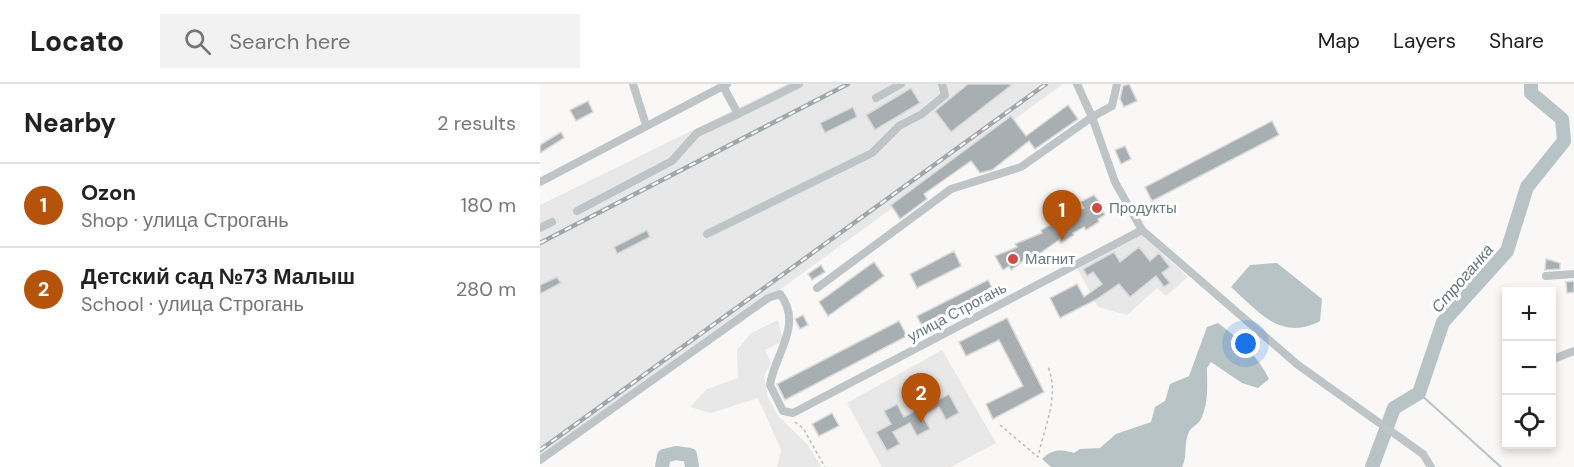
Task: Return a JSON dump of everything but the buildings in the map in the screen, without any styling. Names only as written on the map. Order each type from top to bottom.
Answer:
[{"type":"street","points":[[633,84],[646,125]]},
{"type":"street","points":[[577,211],[672,161],[697,133],[799,84]]},
{"type":"street","points":[[876,98],[901,84]]},
{"type":"street","points":[[707,234],[872,153],[899,126],[922,114],[945,95],[942,84]]},
{"type":"street","points":[[1077,84],[1092,117],[1115,182],[1142,230],[1298,365],[1423,454],[1431,466]]},
{"type":"street","points":[[817,288],[951,189],[1021,167],[1092,117],[1112,106],[1117,84]]},
{"type":"street","points":[[540,182],[725,85],[738,114]]},
{"type":"street","points":[[540,228],[552,222]]},
{"type":"street","name":"улица Строгань","points":[[783,411],[793,413],[1142,230]]},
{"type":"street","points":[[1546,276],[1574,274]]},
{"type":"street","points":[[540,460],[750,309],[780,294],[787,303],[787,343],[770,386],[783,411]]},
{"type":"street","points":[[1556,358],[1574,351]]},
{"type":"path","points":[[1000,425],[1038,457],[1045,422],[1053,401],[1053,380],[1048,367]]},
{"type":"path","points":[[783,411],[803,428],[825,467]]},
{"type":"shaded area","points":[[787,84],[1063,84],[540,464],[540,205]]},
{"type":"shaded area","points":[[1141,234],[1188,277],[1166,296],[1157,288],[1127,315],[1098,307],[1077,268]]},
{"type":"shaded area","points":[[1277,263],[1322,299],[1320,321],[1306,327],[1282,326],[1261,314],[1231,287],[1250,265]]},
{"type":"shaded area","points":[[778,320],[783,341],[765,350],[771,363],[764,376],[768,397],[778,416],[808,445],[821,467],[777,467],[781,450],[758,398],[711,413],[690,407],[707,389],[738,378],[737,350],[751,333]]},
{"type":"shaded area","points":[[1218,323],[1247,348],[1269,379],[1258,388],[1242,383],[1211,362],[1207,368],[1204,413],[1187,436],[1182,467],[1051,467],[1042,459],[1049,453],[1057,451],[1074,453],[1080,449],[1100,448],[1116,434],[1151,422],[1155,407],[1165,401],[1170,384],[1189,376],[1207,327]]},
{"type":"shaded area","points":[[942,350],[996,443],[951,467],[882,467],[847,403]]},
{"type":"waterway","name":"Строганка","points":[[1372,467],[1394,408],[1419,393],[1443,322],[1507,251],[1527,187],[1564,141],[1562,119],[1531,93],[1531,84]]},
{"type":"waterway","points":[[1419,393],[1501,467]]},
{"type":"waterway","name":"Строганка","points":[[662,467],[664,456],[676,453],[690,455],[692,467]]},
{"type":"railway","points":[[540,243],[848,84]]},
{"type":"railway","points":[[540,450],[1046,84]]},
{"type":"place","name":"Продукты","points":[[1097,208]]},
{"type":"place","name":"Ozon","points":[[1062,240]]},
{"type":"place","name":"Магнит","points":[[1013,259]]},
{"type":"place","name":"Детский сад №73 Малыш","points":[[921,423]]}]
